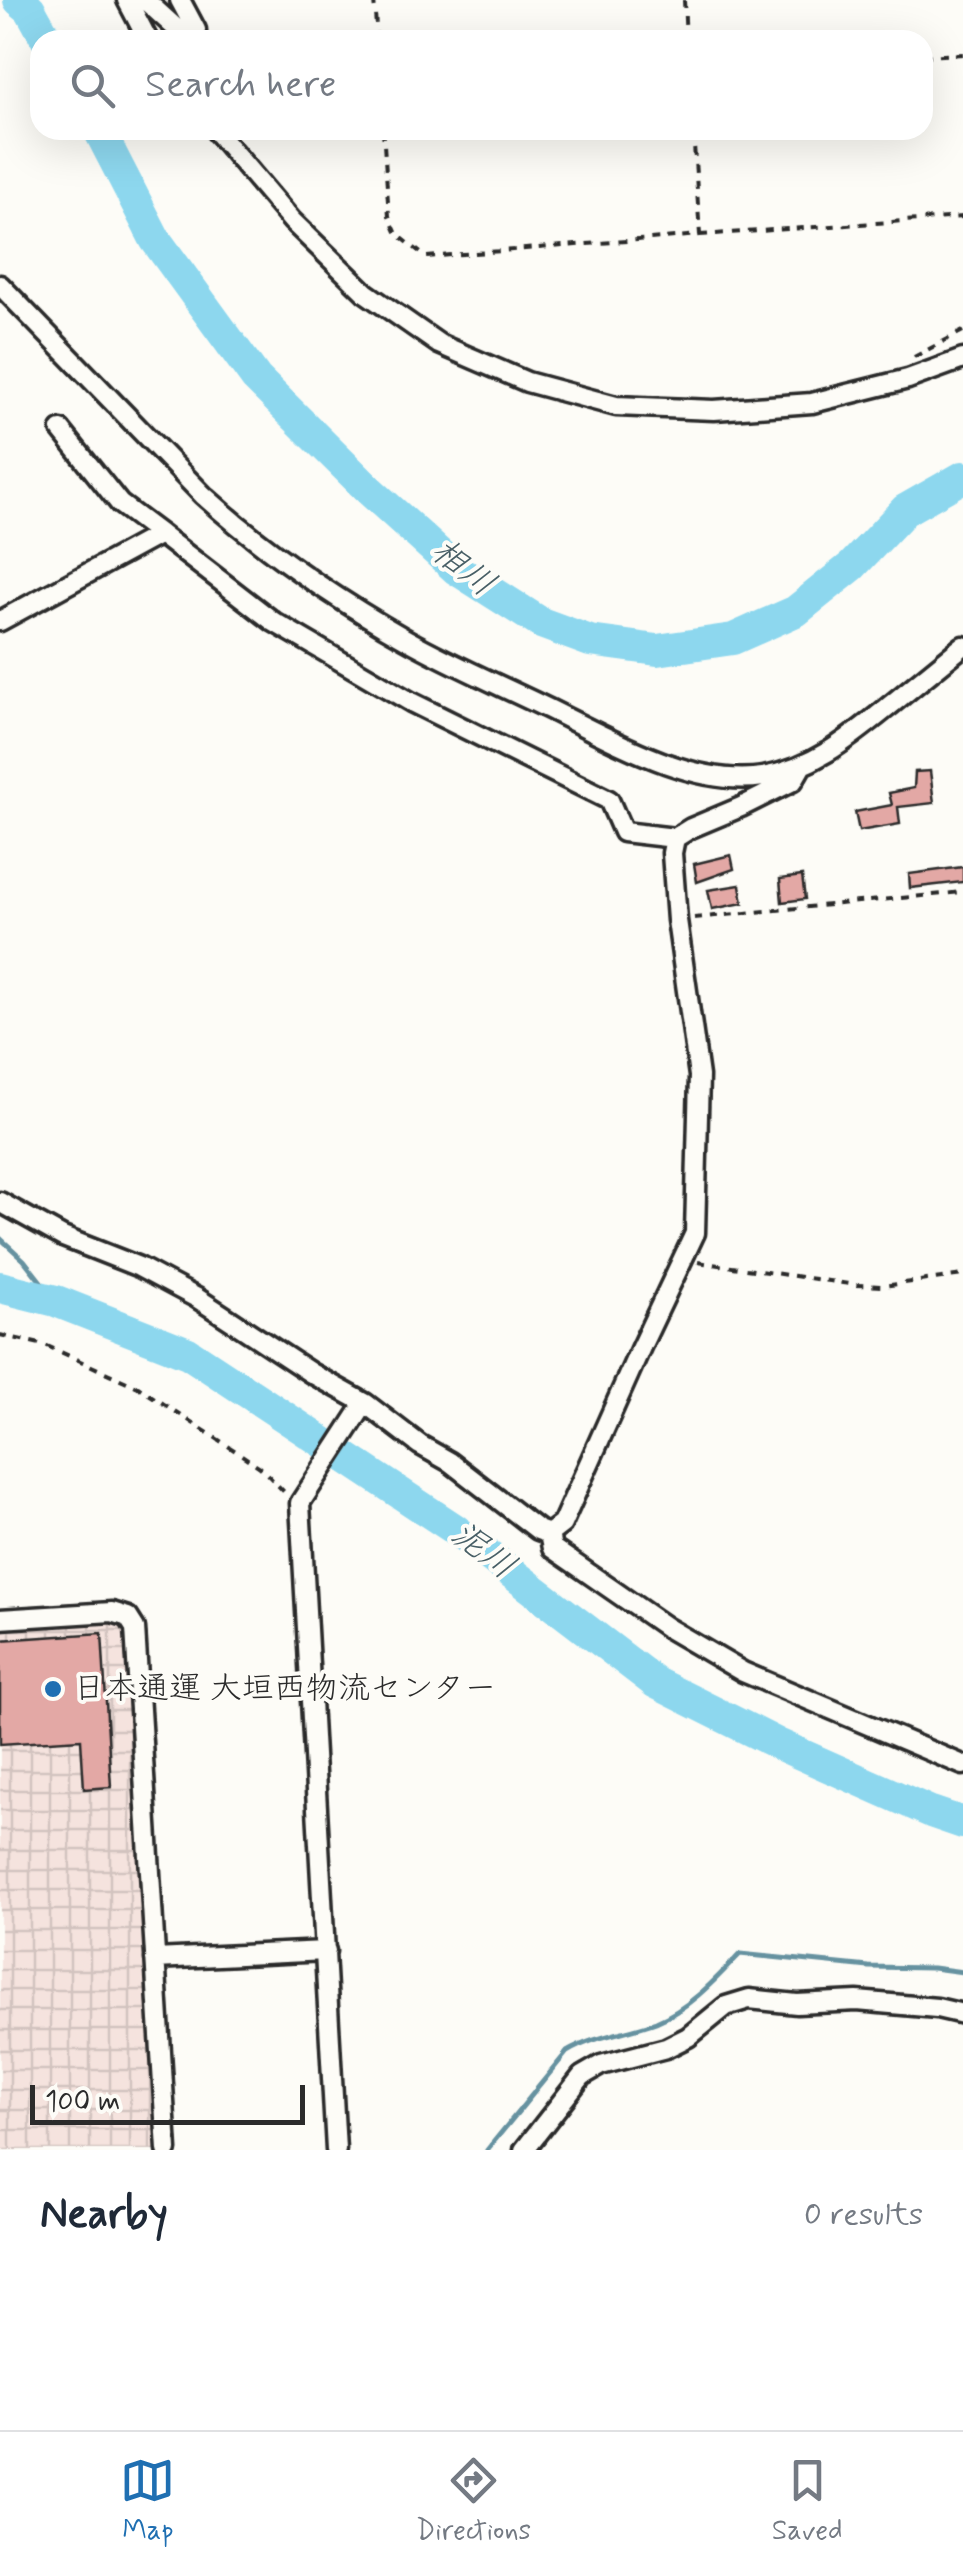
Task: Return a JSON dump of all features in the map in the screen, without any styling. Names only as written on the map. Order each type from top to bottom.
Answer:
[{"type":"street","points":[[126,0],[142,30]]},
{"type":"street","points":[[145,0],[180,30]]},
{"type":"street","points":[[180,0],[196,30]]},
{"type":"street","points":[[223,140],[292,221],[366,294],[438,344],[527,382],[616,406],[714,410],[812,403],[908,380],[963,359]]},
{"type":"street","points":[[0,285],[203,496],[306,578],[408,640],[608,738],[698,773],[761,777],[801,767],[841,745],[963,646]]},
{"type":"street","points":[[61,430],[120,504],[274,622],[410,702],[608,800],[622,832],[676,838],[793,781],[801,767]]},
{"type":"street","points":[[0,621],[160,534]]},
{"type":"street","points":[[549,1534],[562,1524],[695,1233],[699,1076],[678,920],[672,854],[676,838]]},
{"type":"street","points":[[0,1202],[63,1237],[139,1266],[197,1298],[362,1409],[450,1462],[538,1530],[549,1534]]},
{"type":"street","points":[[336,2150],[303,1499],[362,1409]]},
{"type":"street","points":[[549,1534],[552,1548],[666,1627],[742,1672],[963,1765]]},
{"type":"street","points":[[0,1618],[112,1612],[128,1617],[135,1628],[166,2150]]},
{"type":"street","points":[[155,1959],[326,1950]]},
{"type":"street","points":[[524,2150],[582,2076],[601,2065],[666,2048],[688,2037],[726,2006],[749,1999],[797,2004],[857,2002],[937,2008],[963,2014]]},
{"type":"path","points":[[374,0],[376,30]]},
{"type":"path","points":[[684,0],[686,30]]},
{"type":"path","points":[[933,56],[963,54]]},
{"type":"path","points":[[384,140],[390,216],[396,234],[426,257],[963,217]]},
{"type":"path","points":[[693,140],[700,235]]},
{"type":"path","points":[[678,920],[963,892]]},
{"type":"path","points":[[684,1259],[856,1285],[883,1286],[963,1274]]},
{"type":"path","points":[[0,1335],[45,1345],[138,1387],[260,1467],[290,1498],[303,1499]]},
{"type":"shaded area","points":[[120,1619],[129,1627],[159,2150],[0,2150],[0,1626]]},
{"type":"building","points":[[930,771],[934,803],[898,807],[900,824],[859,831],[855,812],[892,805],[889,793],[914,788],[915,772]]},
{"type":"building","points":[[731,855],[734,869],[697,882],[694,864]]},
{"type":"building","points":[[963,867],[963,882],[910,888],[909,874]]},
{"type":"building","points":[[802,876],[805,899],[782,902],[780,879]]},
{"type":"building","points":[[740,885],[743,903],[712,909],[708,890]]},
{"type":"building","name":"日本通運 大垣西物流センター","points":[[102,1633],[111,1787],[84,1789],[81,1739],[0,1744],[0,1640]]},
{"type":"waterway","name":"相川","points":[[19,0],[30,9],[42,30]]},
{"type":"waterway","name":"相川","points":[[104,140],[155,239],[256,378],[456,569],[541,623],[590,641],[657,650],[733,639],[796,611],[852,566],[905,510],[963,477]]},
{"type":"waterway","points":[[0,1238],[24,1260],[56,1301]]},
{"type":"waterway","name":"泥川","points":[[0,1287],[56,1301],[188,1353],[453,1528],[656,1683],[778,1744],[963,1823]]},
{"type":"waterway","points":[[487,2150],[567,2052],[668,2016],[701,1993],[740,1954],[963,1972]]},
{"type":"place","name":"日本通運 大垣西物流センター","points":[[53,1689]]}]
